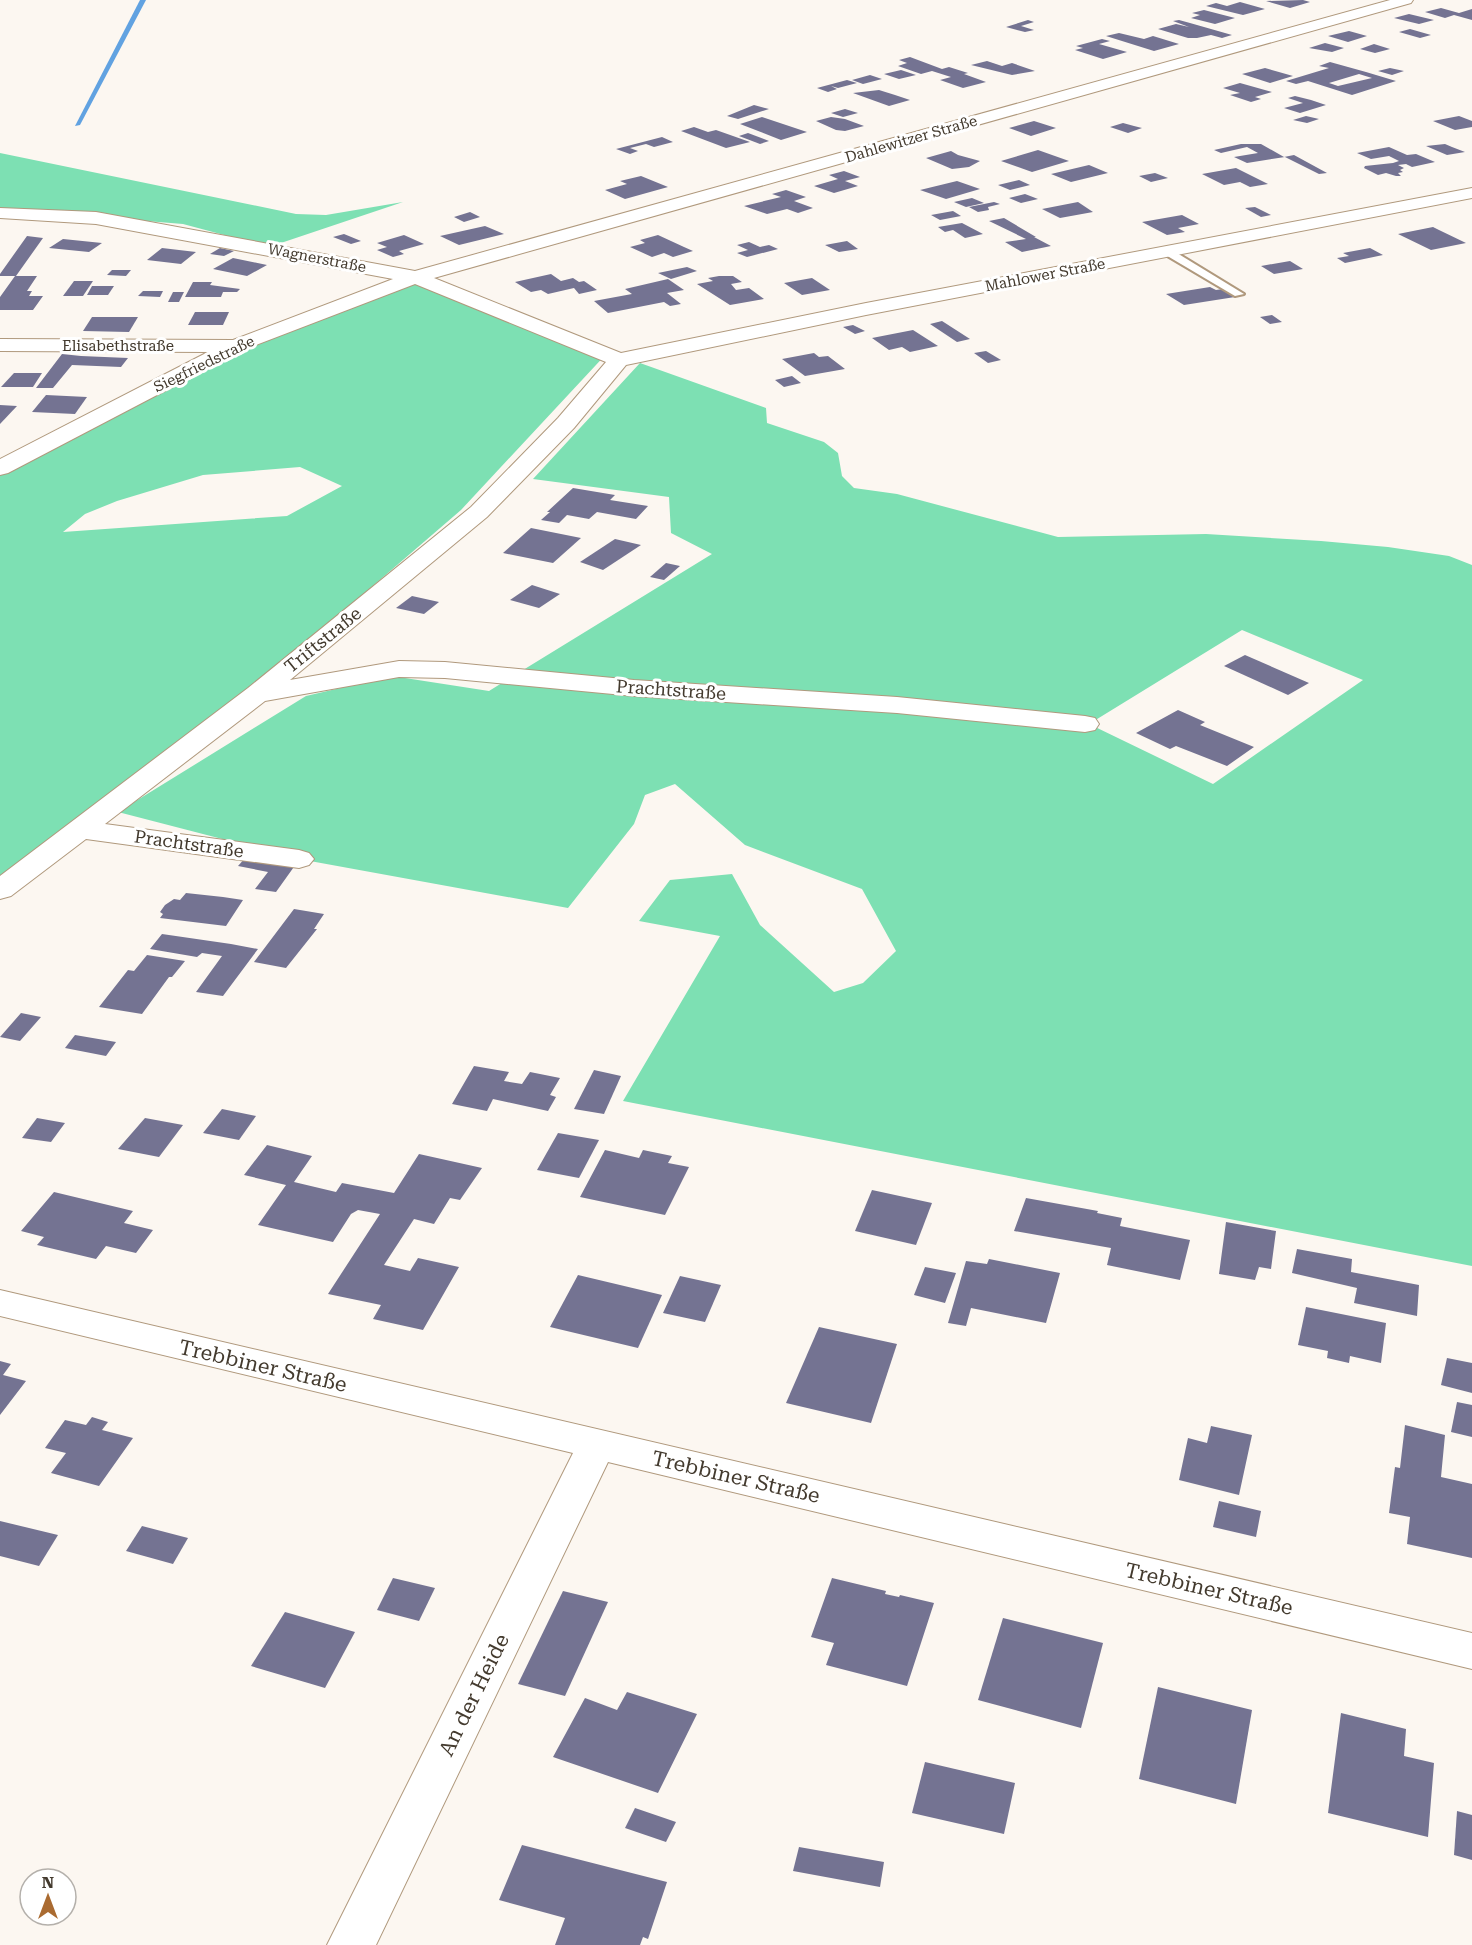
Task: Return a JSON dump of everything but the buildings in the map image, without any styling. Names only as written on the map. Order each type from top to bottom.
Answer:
[{"type":"street","name":"Dahlewitzer Straße","points":[[415,277],[1406,0]]},
{"type":"street","name":"Mahlower Straße","points":[[619,360],[1472,193]]},
{"type":"street","name":"Wagnerstraße","points":[[0,213],[96,218],[415,277],[619,360]]},
{"type":"street","name":"Siegfriedstraße","points":[[0,468],[236,346],[415,277]]},
{"type":"street","name":"Elisabethstraße","points":[[0,345],[236,346]]},
{"type":"street","name":"Triftstraße","points":[[0,890],[257,694],[479,512],[566,423],[619,360]]},
{"type":"street","name":"Prachtstraße","points":[[257,694],[399,669],[445,670],[634,688],[897,705],[1085,724]]},
{"type":"street","name":"Prachtstraße","points":[[79,829],[298,859]]},
{"type":"street","name":"Trebbiner Straße","points":[[0,1303],[1472,1651]]},
{"type":"street","name":"An der Heide","points":[[351,1945],[597,1444]]},
{"type":"lane","points":[[1168,252],[1239,294]]},
{"type":"green space","points":[[0,153],[296,214],[326,215],[403,202],[269,247],[183,224],[0,209]]},
{"type":"green space","points":[[415,277],[609,351],[461,510],[253,689],[0,878],[0,468],[236,346]],"holes":[[[300,467],[342,486],[287,516],[63,532],[85,514],[117,501],[203,475]]]},
{"type":"green space","points":[[640,363],[766,408],[767,423],[824,442],[838,453],[842,476],[854,488],[897,494],[1058,537],[1206,534],[1321,541],[1388,547],[1449,556],[1472,565],[1472,1266],[623,1101],[720,936],[639,921],[670,880],[732,874],[760,925],[834,992],[863,983],[896,951],[862,889],[745,845],[675,784],[645,795],[634,824],[568,908],[299,859],[118,812],[306,696],[392,676],[489,691],[712,554],[671,533],[669,497],[533,479]],"holes":[[[1242,630],[1363,680],[1213,784],[1089,724]]]},
{"type":"waterway","points":[[77,125],[143,0]]}]
